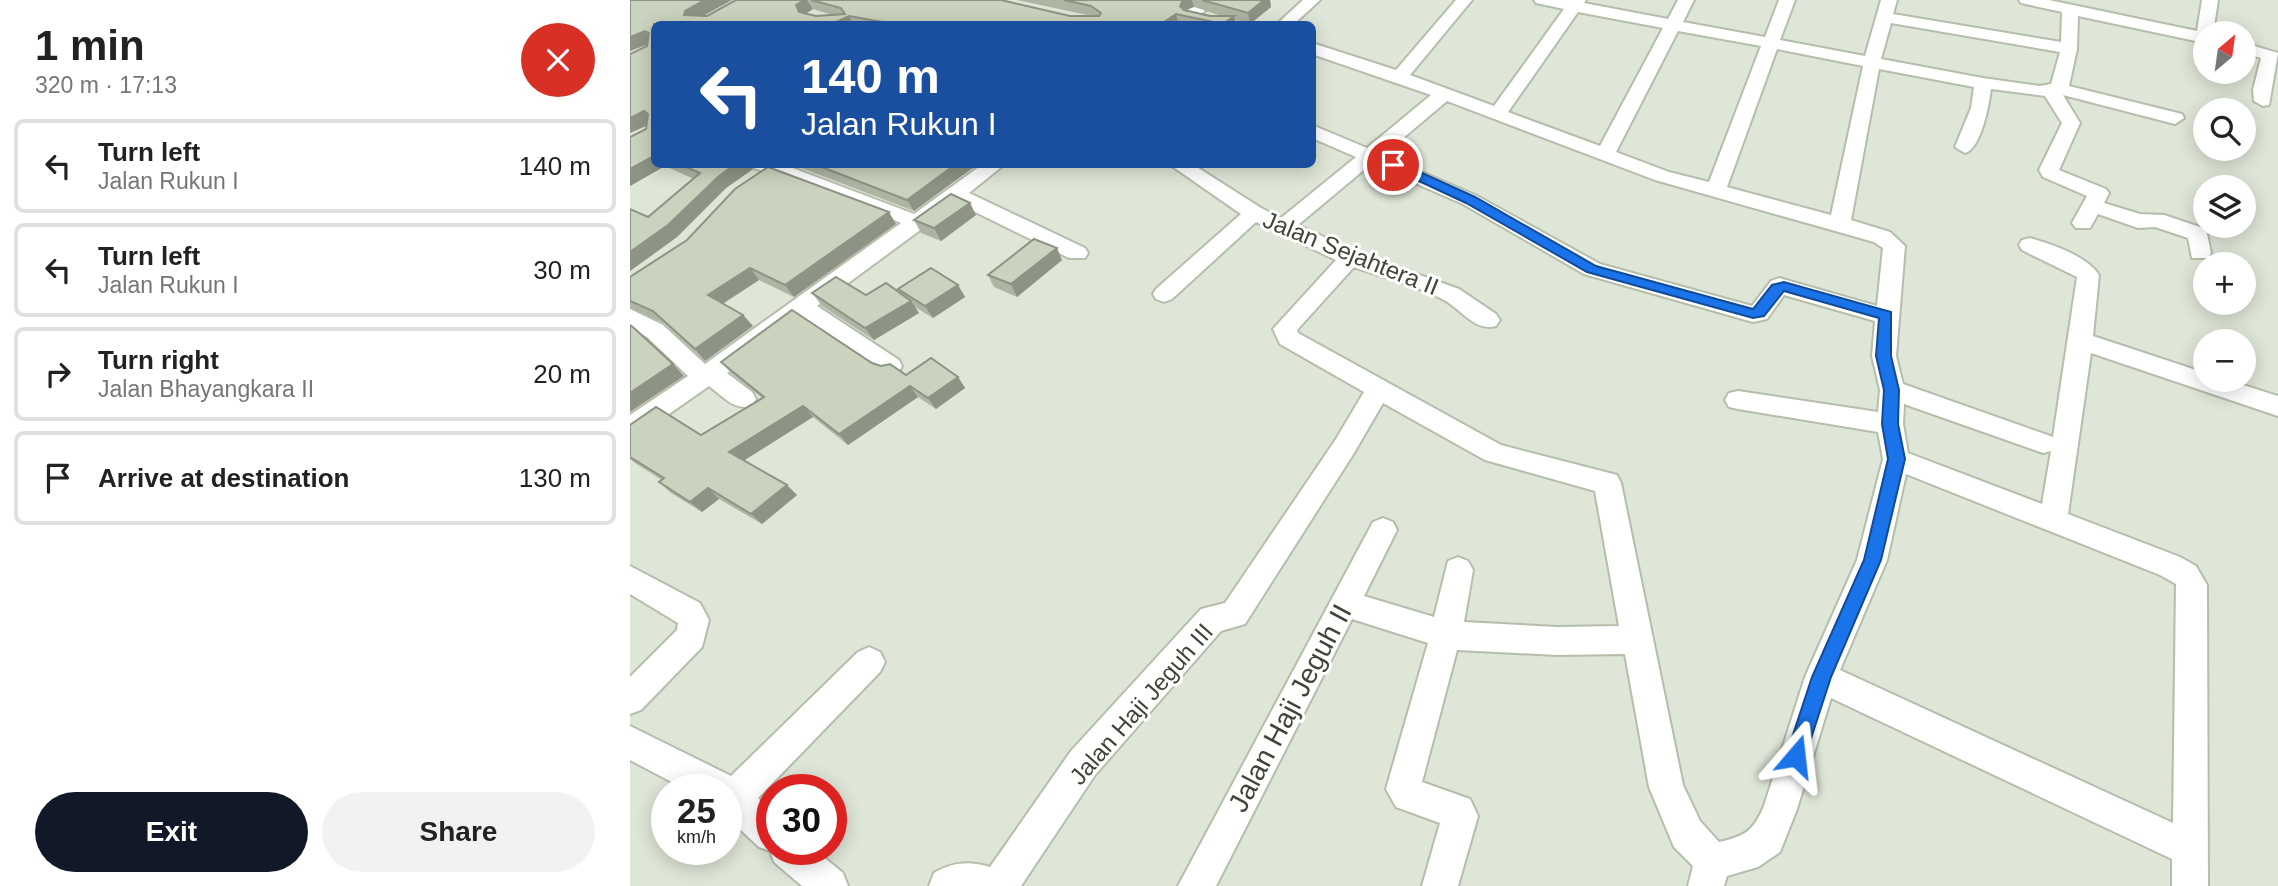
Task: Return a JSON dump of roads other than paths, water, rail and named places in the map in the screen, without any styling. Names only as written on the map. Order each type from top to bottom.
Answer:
[{"type":"street","points":[[1194,19],[1209,0]]},
{"type":"street","points":[[1288,21],[1312,0]]},
{"type":"street","points":[[1399,76],[1464,0]]},
{"type":"street","points":[[1542,0],[1576,3],[1674,25],[1983,83],[2055,90],[2175,118]]},
{"type":"street","points":[[1605,155],[1686,0]]},
{"type":"street","points":[[1716,190],[1787,0]]},
{"type":"street","points":[[2207,21],[2210,0]]},
{"type":"street","points":[[2033,1],[2193,36]]},
{"type":"street","points":[[1497,115],[1576,3]]},
{"type":"street","points":[[1840,224],[1872,62],[1887,8],[2069,49]]},
{"type":"street","points":[[2070,9],[2069,49],[2055,90],[2071,124],[2049,170],[2056,176],[2097,191],[2088,214],[2138,221],[2157,220],[2198,233],[2200,252]]},
{"type":"street","points":[[1316,49],[1399,76],[1443,95],[1662,176],[1840,224],[1882,237],[1894,246],[1884,356],[1892,390],[1890,424],[1896,459],[1872,560],[1821,677],[1780,809],[1767,839],[1709,874],[1687,834],[1666,787],[1607,483],[1494,453],[1308,351],[1285,334],[1286,329],[1350,258]]},
{"type":"street","points":[[2256,52],[2274,57],[2262,90],[2263,101]]},
{"type":"street","points":[[1965,147],[1980,108],[1983,83]]},
{"type":"street","points":[[1284,226],[1443,95]]},
{"type":"street","points":[[1316,133],[1470,200],[1592,269],[1740,310],[1759,313],[1777,288],[1784,286],[1886,316]]},
{"type":"street","points":[[630,428],[991,168]]},
{"type":"street","name":"Jalan Sejahtera II","points":[[1184,168],[1254,213],[1350,258],[1451,294],[1488,320]]},
{"type":"street","points":[[762,171],[856,197],[916,222]]},
{"type":"street","points":[[955,194],[1077,254]]},
{"type":"street","points":[[1164,294],[1254,213]]},
{"type":"street","points":[[2030,245],[2076,266],[2088,275],[2081,341],[2053,520]]},
{"type":"street","points":[[801,307],[890,366]]},
{"type":"street","points":[[630,317],[655,331],[707,375],[743,400]]},
{"type":"street","points":[[2081,341],[2278,406]]},
{"type":"street","name":"Jalan Haji Jeguh III","points":[[999,886],[1083,763],[1212,619],[1234,614],[1345,446],[1378,390]]},
{"type":"street","points":[[1892,390],[2043,443]]},
{"type":"street","points":[[1738,400],[1890,424]]},
{"type":"street","points":[[1896,459],[2170,566],[2186,575],[2192,585],[2190,886]]},
{"type":"street","name":"Jalan Haji Jeguh II","points":[[1196,886],[1383,530]]},
{"type":"street","points":[[1440,886],[1460,816],[1458,811],[1408,795],[1403,789],[1446,635],[1458,570]]},
{"type":"street","points":[[630,579],[689,613],[694,620],[691,637],[630,699]]},
{"type":"street","points":[[1345,603],[1446,635],[1557,641],[1636,640]]},
{"type":"street","points":[[742,779],[869,662]]},
{"type":"street","points":[[1821,677],[2192,850]]},
{"type":"street","points":[[630,742],[691,774]]},
{"type":"street","points":[[742,807],[756,819]]},
{"type":"street","points":[[806,865],[830,886]]},
{"type":"street","points":[[947,886],[953,881],[979,882],[991,886]]}]
